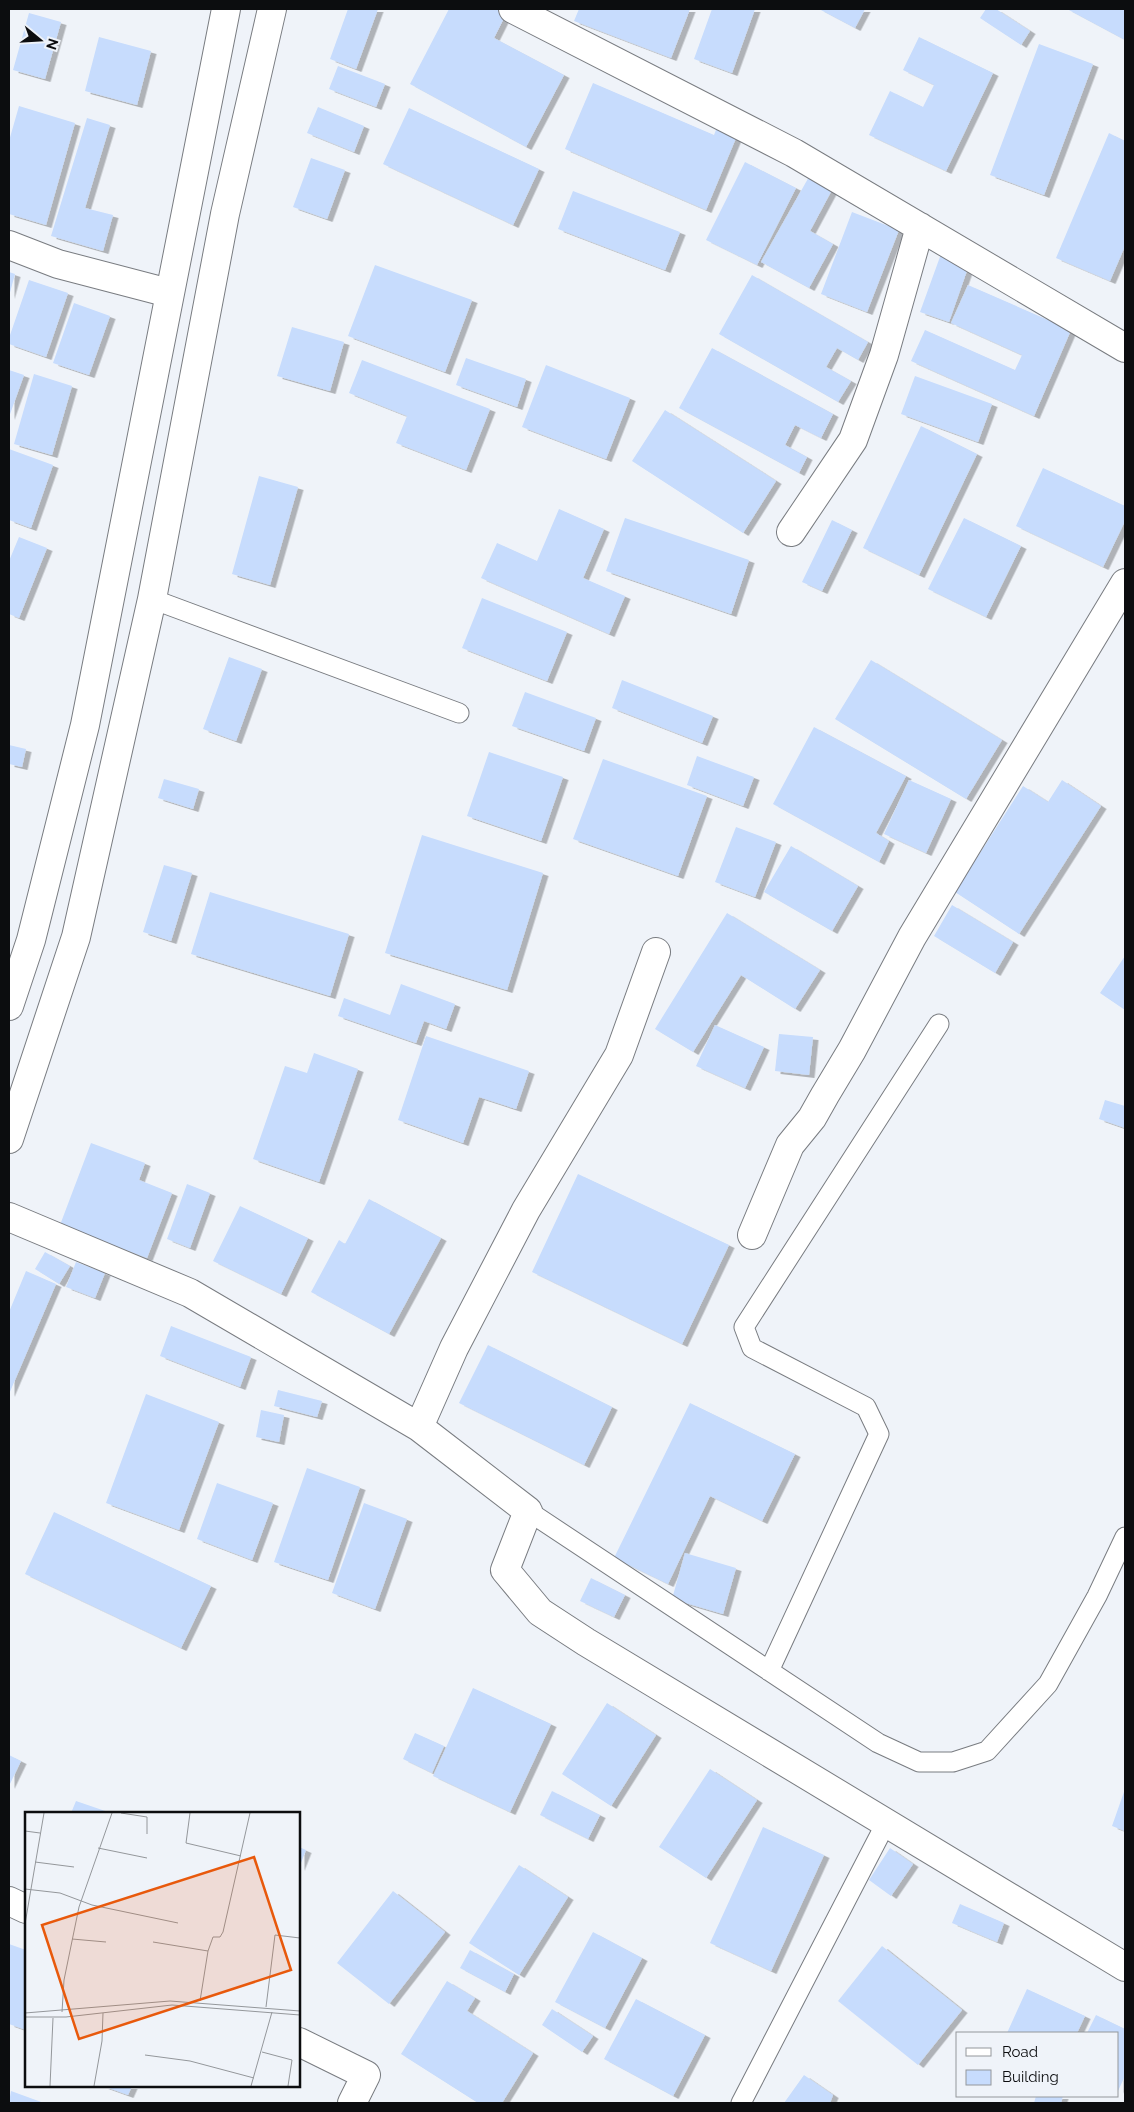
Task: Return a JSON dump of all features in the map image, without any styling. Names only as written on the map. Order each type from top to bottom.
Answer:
[{"type":"street","points":[[9,1006],[31,940],[85,725],[226,9]]},
{"type":"street","points":[[9,1139],[76,936],[152,599],[225,214],[272,9]]},
{"type":"street","points":[[514,9],[794,153],[1125,348]]},
{"type":"street","points":[[791,532],[853,440],[884,355],[920,227]]},
{"type":"street","points":[[9,245],[58,264],[169,293]]},
{"type":"street","points":[[752,1235],[790,1145],[812,1118],[912,937],[1125,583]]},
{"type":"street","points":[[418,1427],[454,1348],[526,1210],[619,1055],[656,952]]},
{"type":"street","points":[[9,1217],[190,1293],[418,1427],[528,1511],[505,1570],[540,1612],[586,1642],[1125,1967]]},
{"type":"street","points":[[9,1901],[25,1909]]},
{"type":"street","points":[[300,2042],[366,2075],[352,2103]]},
{"type":"lane","points":[[152,599],[459,713]]},
{"type":"lane","points":[[769,1671],[879,1434],[866,1407],[752,1348],[744,1327],[939,1024]]},
{"type":"lane","points":[[528,1511],[878,1743],[919,1762],[953,1762],[987,1750],[1048,1684],[1098,1596],[1125,1536]]},
{"type":"lane","points":[[741,2103],[886,1823]]},
{"type":"building","points":[[348,9],[378,9],[356,69],[330,59]]},
{"type":"building","points":[[449,9],[497,9],[506,14],[494,38],[564,75],[526,147],[410,84]]},
{"type":"building","points":[[579,9],[690,9],[671,58],[574,21]]},
{"type":"building","points":[[712,9],[755,9],[732,73],[694,59]]},
{"type":"building","points":[[819,9],[865,9],[855,28]]},
{"type":"building","points":[[986,9],[996,9],[1030,31],[1021,45],[980,18]]},
{"type":"building","points":[[1067,9],[1125,9],[1125,40]]},
{"type":"building","points":[[29,13],[61,22],[45,79],[13,70]]},
{"type":"building","points":[[99,37],[151,51],[137,105],[85,91]]},
{"type":"building","points":[[919,37],[993,73],[946,171],[869,135],[890,91],[923,107],[934,85],[903,70]]},
{"type":"building","points":[[1039,44],[1093,64],[1044,195],[990,175]]},
{"type":"building","points":[[338,66],[385,84],[376,107],[329,89]]},
{"type":"building","points":[[593,83],[714,135],[721,117],[741,126],[706,210],[565,149]]},
{"type":"building","points":[[19,106],[75,123],[46,225],[9,214],[9,141]]},
{"type":"building","points":[[318,107],[364,126],[354,152],[307,133]]},
{"type":"building","points":[[409,108],[539,169],[513,225],[383,164]]},
{"type":"building","points":[[87,118],[110,125],[85,208],[113,215],[103,251],[51,236]]},
{"type":"building","points":[[1109,133],[1125,141],[1125,246],[1110,281],[1056,258]]},
{"type":"building","points":[[311,158],[345,170],[327,219],[293,207]]},
{"type":"building","points":[[745,162],[796,188],[757,265],[706,240]]},
{"type":"building","points":[[810,175],[833,188],[810,231],[833,244],[809,288],[761,262]]},
{"type":"building","points":[[573,191],[680,232],[665,270],[558,229]]},
{"type":"building","points":[[852,212],[899,230],[867,312],[821,294]]},
{"type":"building","points":[[941,254],[969,265],[949,322],[920,312]]},
{"type":"building","points":[[375,265],[472,300],[445,372],[348,336]]},
{"type":"building","points":[[9,272],[15,274],[9,296]]},
{"type":"building","points":[[752,275],[868,342],[858,360],[837,348],[826,367],[851,381],[838,402],[719,334]]},
{"type":"building","points":[[29,280],[68,293],[46,357],[9,344],[9,338]]},
{"type":"building","points":[[968,285],[1071,330],[1034,416],[911,361],[925,330],[1015,370],[1022,355],[951,323]]},
{"type":"building","points":[[74,303],[110,316],[89,375],[53,363]]},
{"type":"building","points":[[292,327],[344,342],[330,391],[277,376]]},
{"type":"building","points":[[712,348],[833,414],[821,438],[795,425],[785,445],[807,457],[799,473],[679,408]]},
{"type":"building","points":[[466,358],[526,379],[517,407],[456,385]]},
{"type":"building","points":[[362,360],[490,409],[466,470],[396,443],[407,416],[349,393]]},
{"type":"building","points":[[546,365],[630,398],[606,459],[522,427]]},
{"type":"building","points":[[9,370],[24,375],[9,417]]},
{"type":"building","points":[[34,374],[72,386],[52,455],[14,444]]},
{"type":"building","points":[[915,376],[992,404],[978,442],[901,414]]},
{"type":"building","points":[[665,410],[776,481],[743,533],[632,461]]},
{"type":"building","points":[[921,426],[977,454],[919,575],[863,548]]},
{"type":"building","points":[[9,449],[53,465],[31,528],[9,520]]},
{"type":"building","points":[[1043,468],[1125,506],[1125,521],[1103,567],[1016,526]]},
{"type":"building","points":[[259,476],[298,487],[270,585],[232,574]]},
{"type":"building","points":[[559,509],[604,529],[583,578],[625,596],[609,634],[481,578],[497,543],[537,561]]},
{"type":"building","points":[[625,518],[749,560],[731,614],[606,571]]},
{"type":"building","points":[[964,518],[1021,546],[986,617],[928,589]]},
{"type":"building","points":[[832,520],[852,530],[822,591],[802,582]]},
{"type":"building","points":[[19,537],[47,548],[19,618],[9,614],[9,561]]},
{"type":"building","points":[[482,598],[567,632],[547,681],[462,648]]},
{"type":"building","points":[[229,657],[262,669],[236,741],[203,729]]},
{"type":"building","points":[[871,660],[1002,740],[966,799],[835,719]]},
{"type":"building","points":[[622,680],[713,716],[702,743],[612,708]]},
{"type":"building","points":[[525,692],[596,718],[584,751],[512,726]]},
{"type":"building","points":[[814,727],[906,776],[876,833],[889,841],[879,862],[773,804]]},
{"type":"building","points":[[9,745],[26,749],[22,767],[9,764]]},
{"type":"building","points":[[489,752],[563,777],[541,841],[467,816]]},
{"type":"building","points":[[697,756],[754,777],[743,806],[687,785]]},
{"type":"building","points":[[603,759],[707,796],[678,876],[573,839]]},
{"type":"building","points":[[164,779],[199,789],[193,809],[158,798]]},
{"type":"building","points":[[909,780],[951,799],[926,853],[884,834]]},
{"type":"building","points":[[1062,780],[1101,806],[1019,934],[955,892],[1023,786],[1048,802]]},
{"type":"building","points":[[736,827],[776,842],[755,897],[715,882]]},
{"type":"building","points":[[422,835],[543,873],[507,990],[385,953]]},
{"type":"building","points":[[791,846],[858,886],[832,931],[764,892]]},
{"type":"building","points":[[164,865],[192,873],[171,941],[143,932]]},
{"type":"building","points":[[210,892],[349,934],[330,996],[191,954]]},
{"type":"building","points":[[952,905],[1013,942],[995,973],[934,936]]},
{"type":"building","points":[[727,913],[820,970],[795,1009],[741,975],[693,1052],[655,1029]]},
{"type":"building","points":[[1125,956],[1125,1010],[1100,993]]},
{"type":"building","points":[[401,984],[455,1004],[446,1029],[424,1021],[416,1043],[338,1016],[344,998],[390,1015]]},
{"type":"building","points":[[715,1025],[764,1047],[745,1088],[696,1066]]},
{"type":"building","points":[[779,1034],[813,1037],[809,1075],[775,1071]]},
{"type":"building","points":[[426,1036],[529,1071],[516,1109],[479,1097],[463,1143],[398,1120]]},
{"type":"building","points":[[314,1053],[358,1069],[319,1182],[253,1159],[285,1066],[307,1073]]},
{"type":"building","points":[[1105,1100],[1125,1106],[1125,1128],[1099,1119]]},
{"type":"building","points":[[91,1143],[145,1163],[139,1180],[172,1193],[147,1258],[60,1225]]},
{"type":"building","points":[[578,1174],[729,1245],[682,1344],[532,1272]]},
{"type":"building","points":[[187,1184],[210,1193],[190,1248],[167,1239]]},
{"type":"building","points":[[369,1199],[441,1238],[389,1334],[311,1292],[339,1240],[345,1244]]},
{"type":"building","points":[[240,1206],[308,1238],[281,1294],[213,1261]]},
{"type":"building","points":[[45,1252],[70,1266],[59,1284],[35,1269]]},
{"type":"building","points":[[76,1262],[105,1273],[95,1298],[66,1287]]},
{"type":"building","points":[[26,1271],[56,1284],[9,1394],[9,1312]]},
{"type":"building","points":[[171,1326],[251,1357],[240,1387],[160,1356]]},
{"type":"building","points":[[488,1345],[612,1407],[584,1465],[459,1403]]},
{"type":"building","points":[[278,1390],[322,1401],[317,1417],[274,1406]]},
{"type":"building","points":[[146,1394],[219,1422],[179,1530],[106,1503]]},
{"type":"building","points":[[690,1403],[795,1454],[762,1521],[710,1496],[668,1584],[614,1558]]},
{"type":"building","points":[[261,1410],[284,1415],[279,1442],[256,1437]]},
{"type":"building","points":[[307,1468],[360,1487],[328,1580],[274,1562]]},
{"type":"building","points":[[217,1483],[273,1503],[252,1560],[197,1539]]},
{"type":"building","points":[[364,1503],[407,1519],[375,1609],[332,1593]]},
{"type":"building","points":[[54,1512],[211,1586],[181,1648],[25,1574]]},
{"type":"building","points":[[685,1553],[736,1568],[723,1614],[672,1599]]},
{"type":"building","points":[[591,1578],[625,1595],[614,1617],[580,1601]]},
{"type":"building","points":[[473,1688],[551,1724],[510,1812],[433,1776]]},
{"type":"building","points":[[607,1703],[656,1735],[611,1806],[562,1774]]},
{"type":"building","points":[[415,1733],[444,1746],[432,1773],[403,1759]]},
{"type":"building","points":[[9,1755],[21,1761],[9,1786]]},
{"type":"building","points":[[710,1769],[757,1800],[706,1878],[659,1847]]},
{"type":"building","points":[[1125,1789],[1125,1831],[1112,1826]]},
{"type":"building","points":[[552,1791],[600,1815],[588,1839],[540,1815]]},
{"type":"building","points":[[76,1801],[108,1812],[71,1812]]},
{"type":"building","points":[[763,1827],[824,1855],[771,1971],[710,1943]]},
{"type":"building","points":[[300,1847],[306,1850],[300,1865]]},
{"type":"building","points":[[890,1848],[913,1864],[891,1896],[869,1880]]},
{"type":"building","points":[[519,1865],[568,1897],[519,1975],[469,1943]]},
{"type":"building","points":[[393,1891],[445,1932],[389,2004],[337,1963]]},
{"type":"building","points":[[960,1904],[1004,1923],[997,1942],[952,1923]]},
{"type":"building","points":[[593,1932],[642,1958],[605,2028],[555,2002]]},
{"type":"building","points":[[9,1944],[25,1950],[25,2030],[9,2024]]},
{"type":"building","points":[[882,1946],[962,2010],[918,2065],[838,2001]]},
{"type":"building","points":[[470,1950],[514,1974],[505,1992],[460,1968]]},
{"type":"building","points":[[447,1981],[475,1998],[467,2011],[533,2053],[502,2103],[478,2103],[401,2054]]},
{"type":"building","points":[[1027,1989],[1085,2016],[1077,2032],[1007,2032]]},
{"type":"building","points":[[636,1999],[705,2035],[673,2096],[604,2059]]},
{"type":"building","points":[[552,2009],[593,2036],[582,2052],[542,2025]]},
{"type":"building","points":[[1096,2015],[1125,2029],[1125,2076],[1119,2089],[1119,2032],[1088,2032]]},
{"type":"building","points":[[804,2075],[833,2095],[830,2103],[784,2103]]},
{"type":"building","points":[[106,2087],[132,2087],[128,2095]]},
{"type":"building","points":[[11,2091],[44,2103],[9,2103]]},
{"type":"building","points":[[1036,2097],[1063,2097],[1061,2103],[1034,2103]]}]
